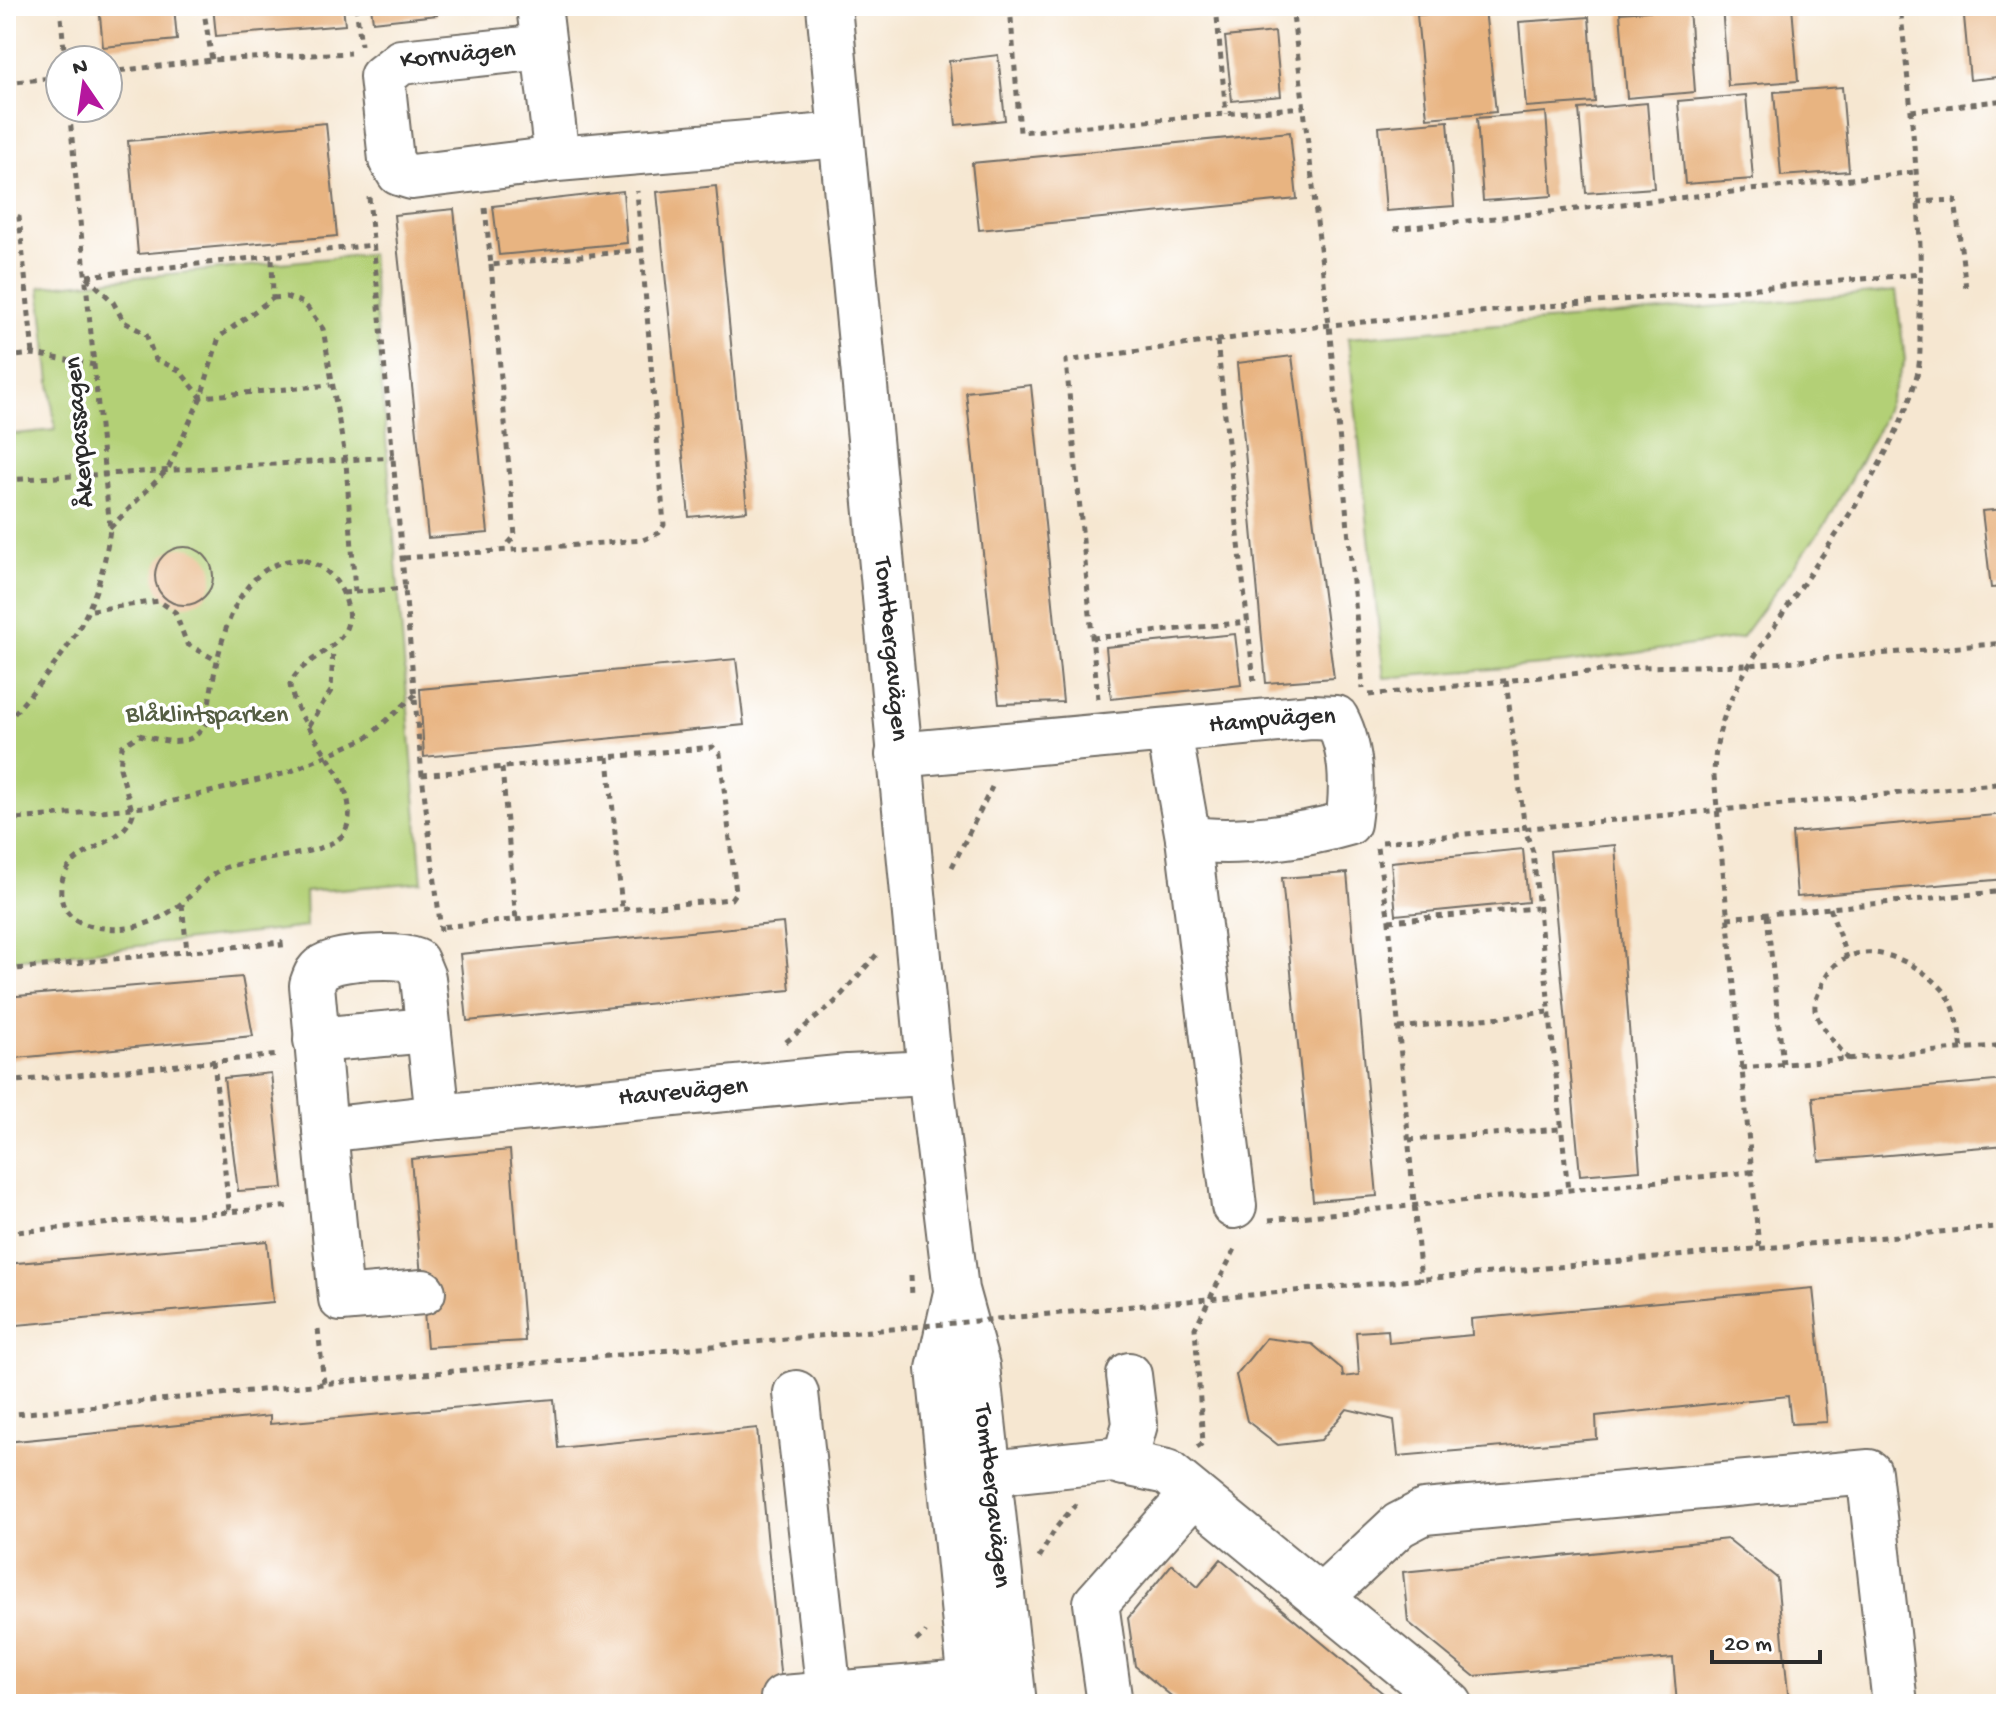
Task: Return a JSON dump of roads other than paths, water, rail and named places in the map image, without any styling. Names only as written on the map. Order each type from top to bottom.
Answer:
[{"type":"street","name":"Tomtbergavägen","points":[[829,6],[930,1073],[956,1290],[977,1366],[970,1476],[992,1692]]},
{"type":"street","name":"Kornvägen","points":[[557,159],[541,26],[401,62],[382,77],[391,160],[399,173],[412,177],[634,150],[841,135]]},
{"type":"street","name":"Hampvägen","points":[[898,755],[1311,717],[1336,718],[1349,753],[1351,802],[1348,823],[1211,842],[1188,838],[1169,732]]},
{"type":"street","points":[[1188,838],[1238,1214]]},
{"type":"street","points":[[423,1292],[341,1299],[316,1046],[312,985],[317,972],[328,964],[403,956],[433,943],[423,978],[438,1117]]},
{"type":"street","points":[[316,1046],[428,1030]]},
{"type":"street","name":"Havrevägen","points":[[325,1130],[848,1077],[930,1073]]},
{"type":"street","points":[[1124,1463],[1135,1424],[1129,1375]]},
{"type":"street","points":[[796,1393],[830,1699]]},
{"type":"street","points":[[970,1476],[1112,1460],[1180,1483],[1450,1704]]},
{"type":"street","points":[[1322,1597],[1399,1525],[1424,1512],[1869,1472],[1895,1704]]},
{"type":"street","points":[[1114,1699],[1096,1603],[1180,1483]]},
{"type":"street","points":[[783,1698],[992,1692]]},
{"type":"park label","name":"Blåklintsparken","points":[[207,716]]}]
